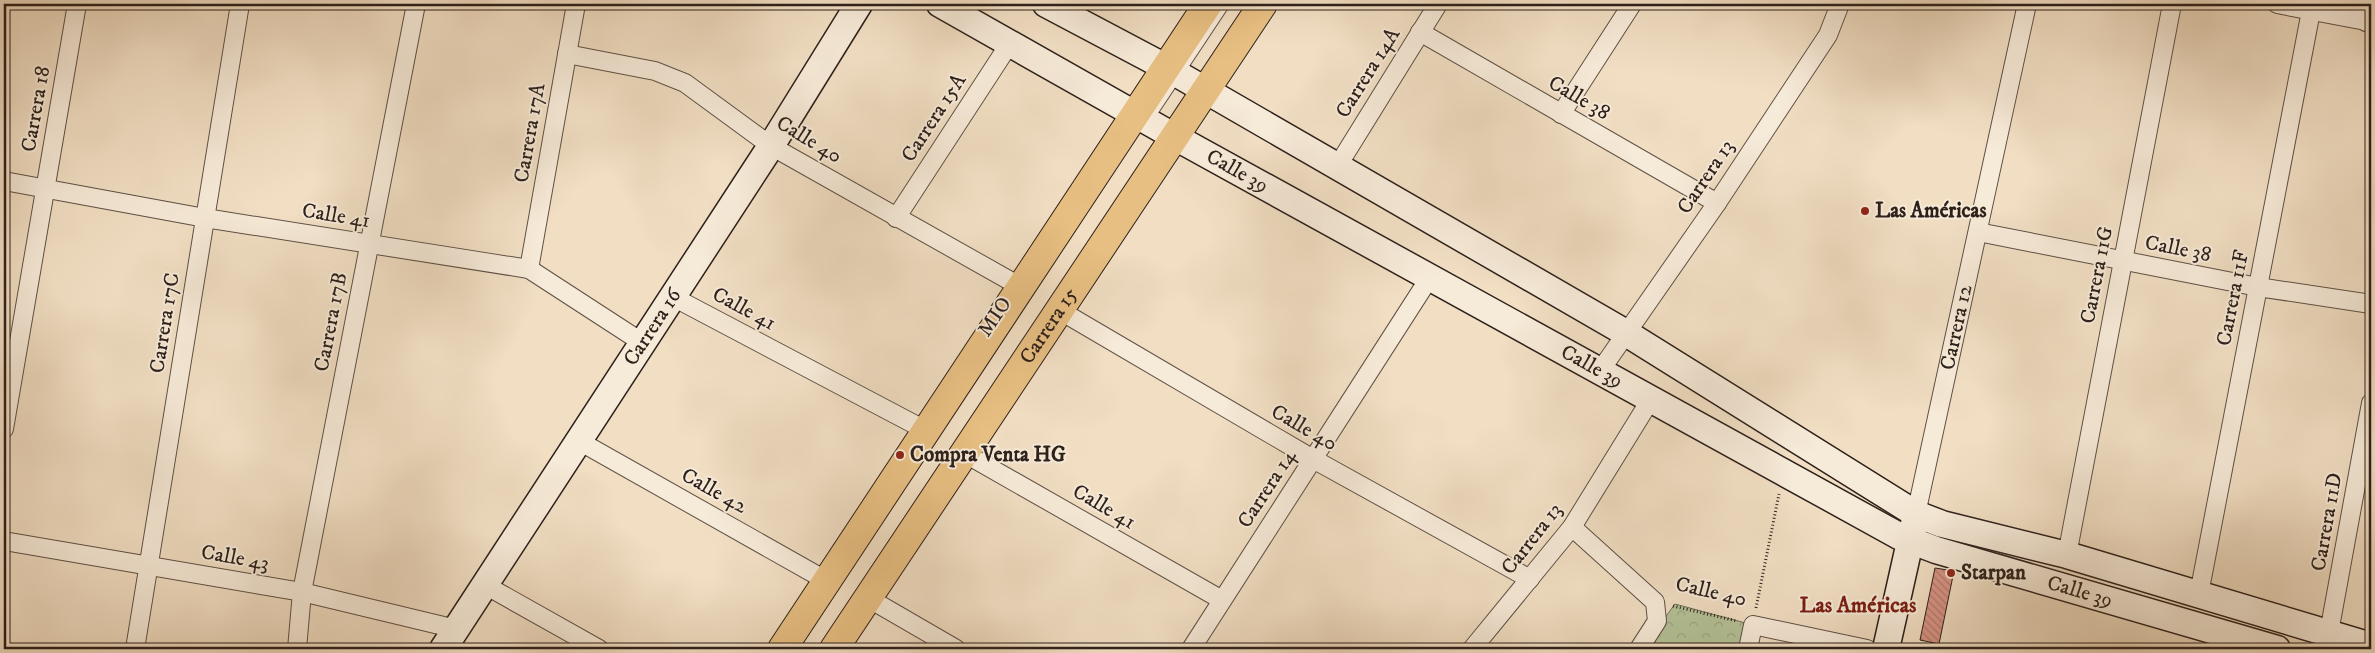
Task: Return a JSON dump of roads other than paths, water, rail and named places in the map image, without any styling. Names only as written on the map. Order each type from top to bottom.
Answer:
[{"type":"main road","name":"Carrera 15","points":[[834,649],[1059,310],[1156,128],[1190,81],[1208,4]]},
{"type":"main road","name":"Carrera 15","points":[[782,649],[1021,288],[1156,128],[1190,81],[1263,4]]},
{"type":"street","name":"Carrera 18","points":[[4,429],[77,4]]},
{"type":"street","name":"Carrera 17C","points":[[135,649],[240,4]]},
{"type":"street","name":"Carrera 17B","points":[[297,649],[302,592],[416,4]]},
{"type":"street","name":"Carrera 17A","points":[[528,269],[576,4]]},
{"type":"street","name":"Carrera 16","points":[[449,639],[673,298],[771,146],[859,4]]},
{"type":"street","name":"Calle 39","points":[[940,4],[1156,128],[1918,544],[2278,649]]},
{"type":"street","name":"Calle 39","points":[[1046,4],[1190,81],[1626,333],[1924,517],[2068,555],[2199,594],[2328,641],[2371,646]]},
{"type":"street","name":"Carrera 14A","points":[[1337,167],[1438,4]]},
{"type":"street","points":[[1561,114],[1632,4]]},
{"type":"street","name":"Carrera 13","points":[[1600,371],[1716,203],[1828,35],[1840,4]]},
{"type":"street","name":"Carrera 12","points":[[1903,649],[1918,544],[1978,232],[2027,4]]},
{"type":"street","name":"Carrera 11G","points":[[2068,555],[2172,4]]},
{"type":"street","points":[[2277,4],[2368,22],[2363,4]]},
{"type":"street","name":"Carrera 11F","points":[[2199,594],[2311,11]]},
{"type":"street","name":"Calle 38","points":[[1420,32],[1716,203]]},
{"type":"street","name":"Carrera 15A","points":[[896,218],[1010,43]]},
{"type":"street","name":"Calle 40","points":[[567,54],[655,72],[685,83],[771,146],[1021,288]]},
{"type":"street","name":"Calle 41","points":[[4,182],[205,218],[528,269],[643,343]]},
{"type":"street","name":"Calle 38","points":[[1978,232],[2258,287],[2371,304]]},
{"type":"street","name":"Carrera 14","points":[[1191,649],[1430,277]]},
{"type":"street","name":"Calle 41","points":[[673,298],[927,431]]},
{"type":"street","name":"Calle 40","points":[[1059,310],[1313,459],[1530,579]]},
{"type":"street","name":"Carrera 13","points":[[1472,649],[1572,527],[1651,399]]},
{"type":"street","name":"Carrera 11D","points":[[2328,641],[2371,403]]},
{"type":"street","name":"Calle 42","points":[[579,441],[827,581]]},
{"type":"street","name":"Calle 41","points":[[964,453],[1222,600]]},
{"type":"street","name":"Calle 40","points":[[1572,527],[1655,602],[1657,621],[1639,649]]},
{"type":"street","name":"Calle 43","points":[[4,540],[302,592],[449,639]]},
{"type":"street","name":"Carrera 12","points":[[1886,649],[1918,544]]},
{"type":"street","points":[[485,585],[599,649]]},
{"type":"street","points":[[868,598],[956,649]]},
{"type":"street","name":"Calle 40","points":[[1748,649],[1753,625],[1867,649]]},
{"type":"lane","points":[[1190,81],[1225,4]]},
{"type":"lane","points":[[793,649],[854,559]]},
{"type":"place","name":"Las Américas","points":[[1865,211]]},
{"type":"place","name":"Compra Venta HG","points":[[900,455]]},
{"type":"place","name":"Starpan","points":[[1951,573]]},
{"type":"district","name":"Las Américas","points":[[1858,605]]}]
